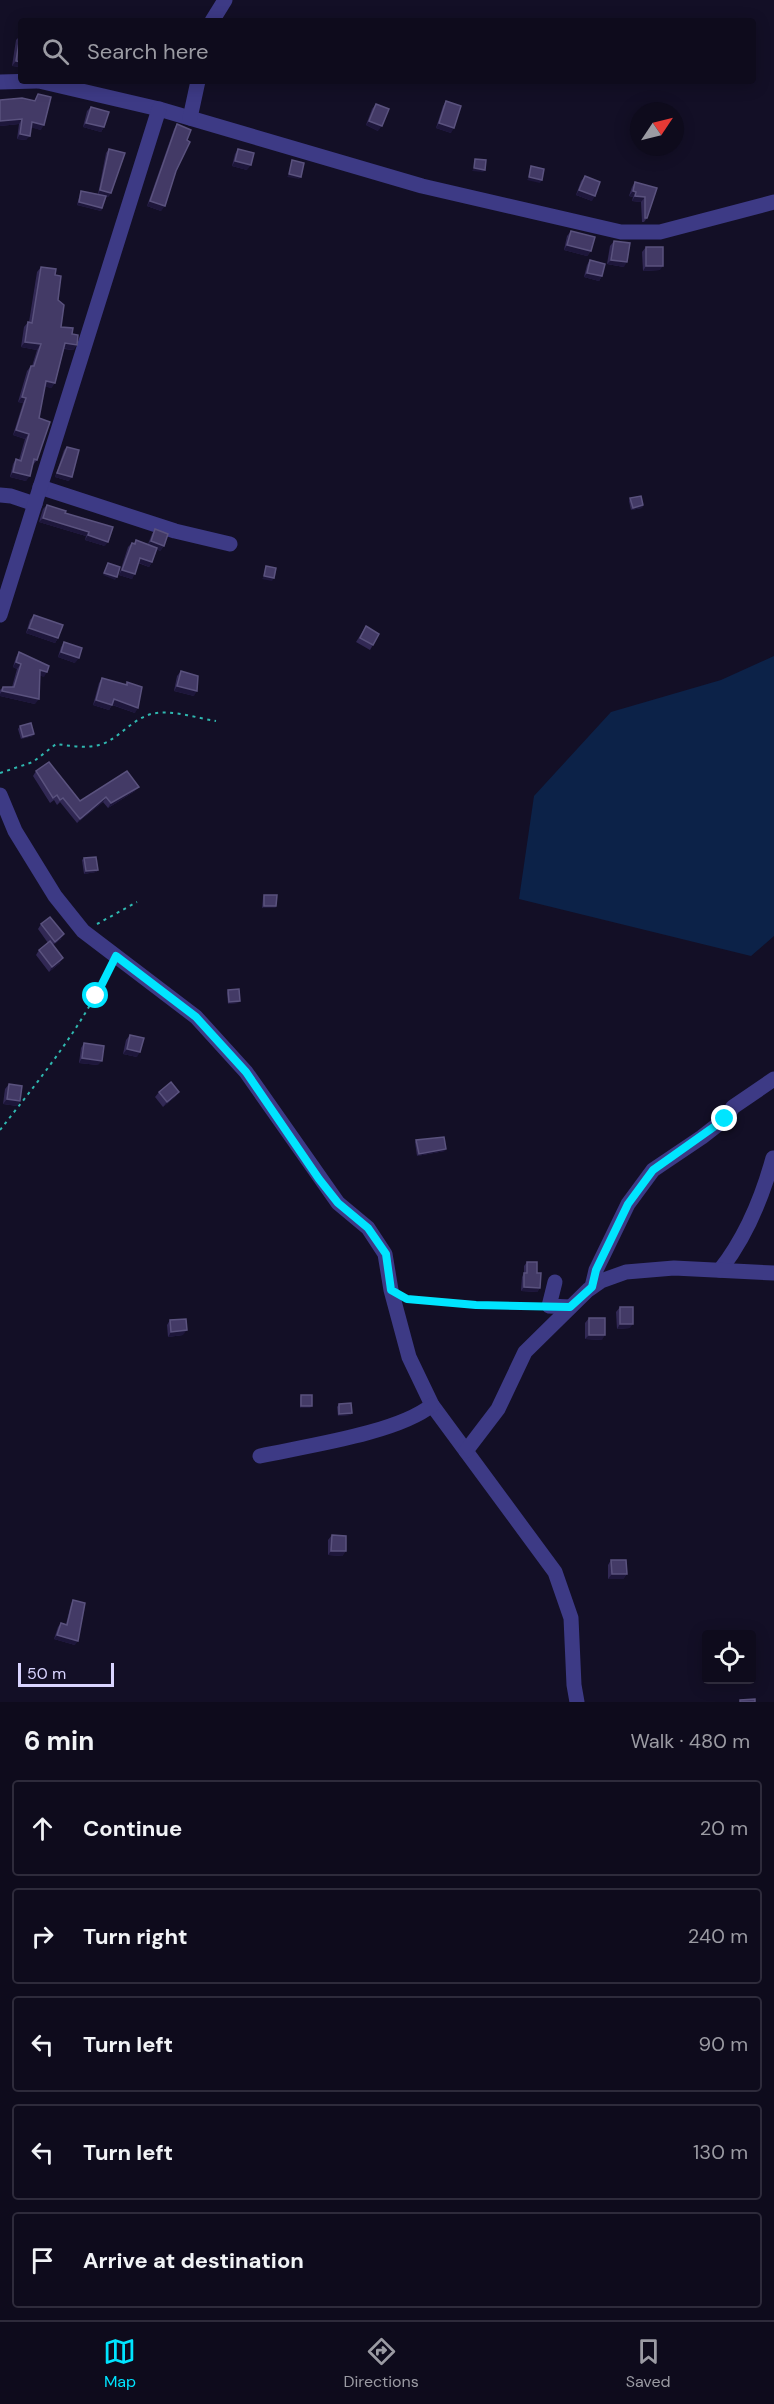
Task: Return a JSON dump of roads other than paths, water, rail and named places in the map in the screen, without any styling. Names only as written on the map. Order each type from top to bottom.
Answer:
[{"type":"street","points":[[214,18],[225,0]]},
{"type":"street","points":[[0,82],[18,82]]},
{"type":"street","points":[[51,84],[190,117],[422,186],[621,232],[660,232],[774,202]]},
{"type":"street","points":[[190,117],[197,84]]},
{"type":"street","points":[[0,615],[159,109]]},
{"type":"street","points":[[40,487],[175,531],[230,544]]},
{"type":"street","points":[[0,495],[11,495],[35,504]]},
{"type":"street","points":[[0,795],[15,831],[49,886],[83,931],[196,1017],[246,1072],[338,1203],[368,1228],[386,1254],[391,1290],[409,1357],[432,1405],[555,1572],[571,1618],[574,1685],[578,1702]]},
{"type":"street","points":[[592,1287],[596,1270],[628,1204],[653,1170],[702,1137],[725,1119],[733,1107],[774,1079]]},
{"type":"street","points":[[720,1270],[748,1226],[764,1190],[773,1158]]},
{"type":"street","points":[[466,1450],[498,1409],[525,1352],[592,1287],[626,1272],[674,1268],[774,1274]]},
{"type":"street","points":[[555,1282],[549,1306],[570,1307]]},
{"type":"street","points":[[260,1456],[365,1434],[421,1415],[432,1405]]},
{"type":"water","points":[[774,656],[774,936],[751,956],[519,899],[534,796],[611,712],[721,680]]}]
